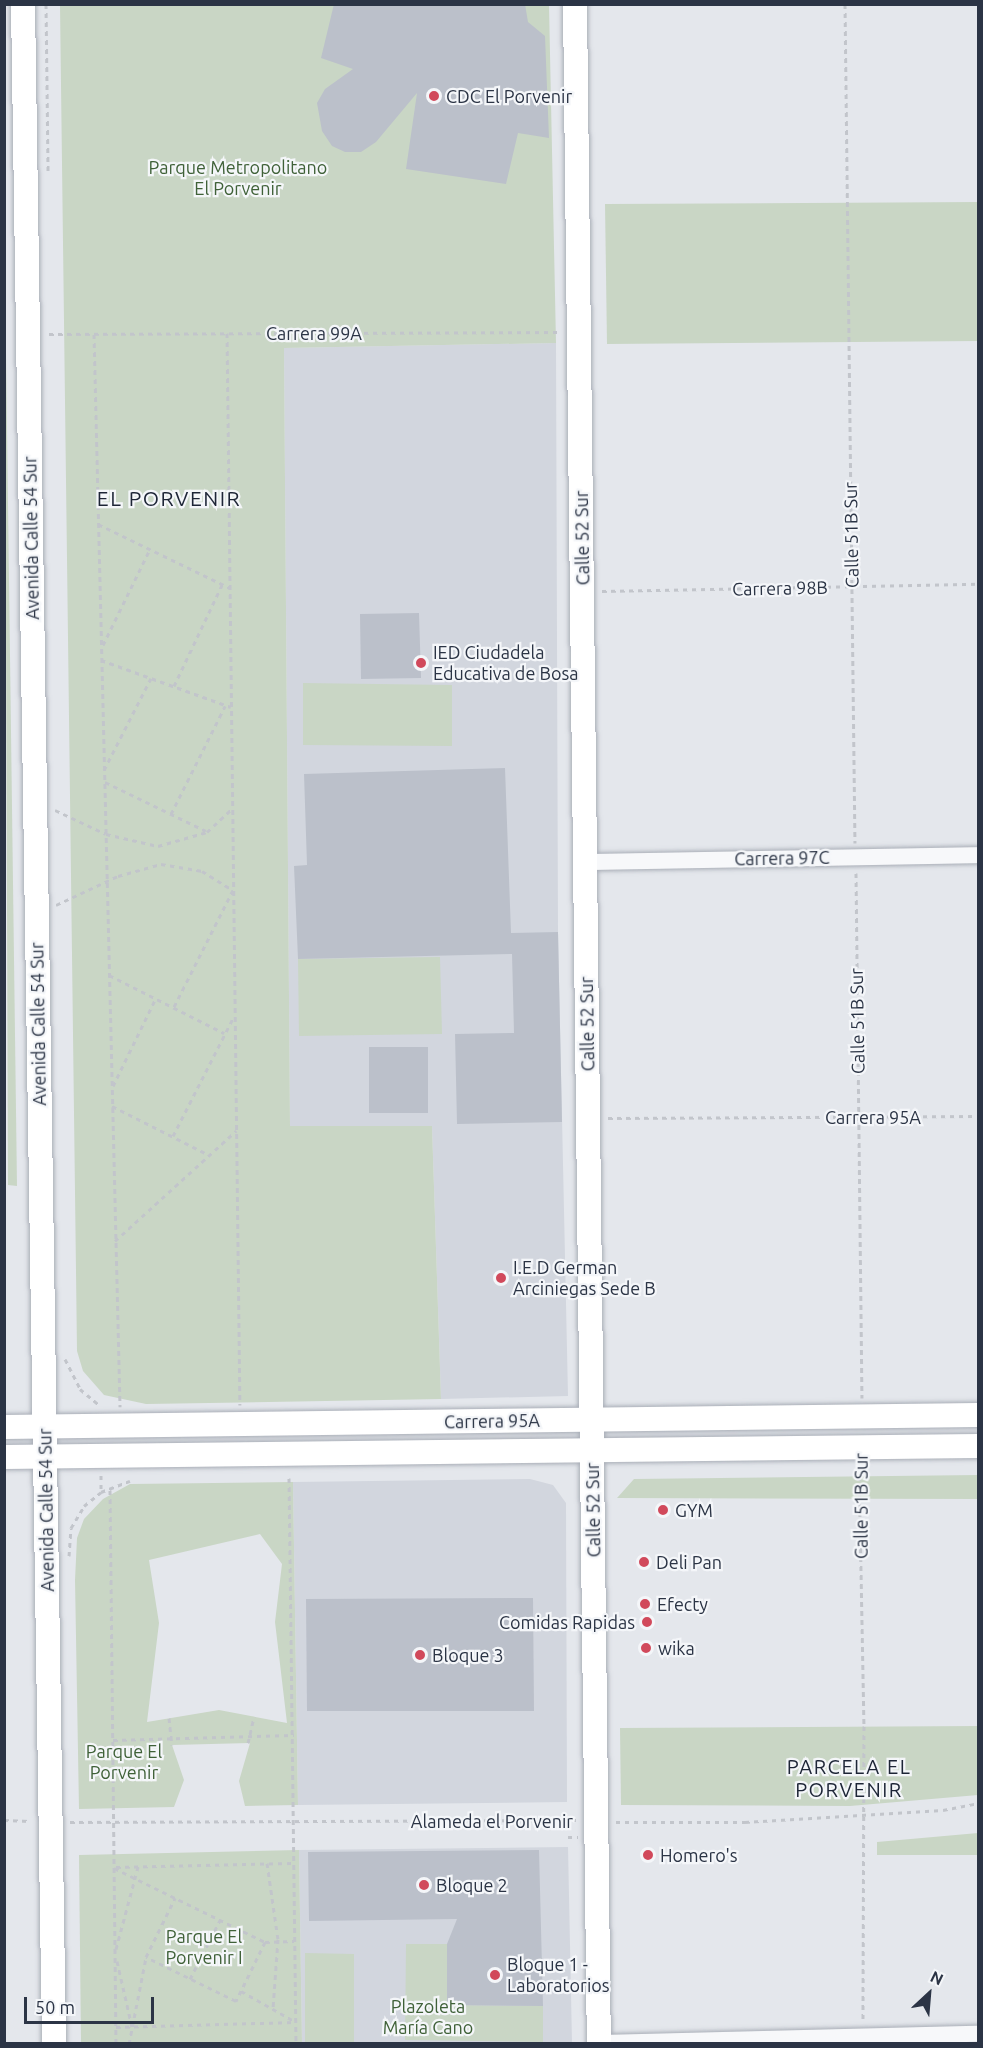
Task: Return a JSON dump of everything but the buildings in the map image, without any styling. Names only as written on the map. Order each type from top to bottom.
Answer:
[{"type":"street","name":"Avenida Calle 54 Sur","points":[[23,4],[44,1427],[64,1821],[54,2043]]},
{"type":"street","name":"Calle 52 Sur","points":[[575,4],[599,2043]]},
{"type":"street","name":"Carrera 97C","points":[[585,862],[978,855]]},
{"type":"street","name":"Carrera 95A","points":[[4,1427],[978,1415]]},
{"type":"street","name":"Carrera 95A","points":[[4,1457],[978,1446]]},
{"type":"street","points":[[599,2043],[822,2040],[863,2036],[978,2034]]},
{"type":"path","name":"Calle 51B Sur","points":[[845,4],[862,1416]]},
{"type":"path","name":"Carrera 99A","points":[[49,334],[579,332]]},
{"type":"path","points":[[227,333],[241,1413]]},
{"type":"path","points":[[94,334],[120,1412]]},
{"type":"path","points":[[98,524],[230,588]]},
{"type":"path","points":[[101,648],[150,549]]},
{"type":"path","name":"Carrera 98B","points":[[582,591],[978,584]]},
{"type":"path","points":[[173,686],[222,585]]},
{"type":"path","points":[[101,660],[231,707]]},
{"type":"path","points":[[104,770],[151,678]]},
{"type":"path","points":[[171,814],[225,705]]},
{"type":"path","points":[[105,782],[207,832]]},
{"type":"path","points":[[35,799],[106,834],[158,846],[207,832],[232,809]]},
{"type":"path","points":[[37,922],[57,904],[107,880],[161,864],[182,865],[202,872],[233,890]]},
{"type":"path","points":[[174,1007],[233,890]]},
{"type":"path","points":[[109,975],[224,1033]]},
{"type":"path","points":[[112,1088],[156,998]]},
{"type":"path","points":[[173,1136],[224,1033],[235,1016]]},
{"type":"path","points":[[112,1106],[209,1155]]},
{"type":"path","name":"Carrera 95A","points":[[588,1119],[978,1116]]},
{"type":"path","points":[[115,1241],[236,1130]]},
{"type":"path","name":"Calle 51B Sur","points":[[861,1447],[865,1815],[863,2036]]},
{"type":"path","points":[[289,1478],[294,1735],[292,1822],[296,2043]]},
{"type":"path","points":[[69,1561],[71,1528],[84,1506],[101,1492],[130,1481]]},
{"type":"path","points":[[110,1490],[116,2043]]},
{"type":"path","points":[[248,1743],[254,1717]]},
{"type":"path","points":[[169,1718],[172,1745]]},
{"type":"path","points":[[113,1740],[294,1735]]},
{"type":"path","name":"Alameda el Porvenir","points":[[4,1820],[114,1823],[596,1820],[745,1822],[943,1810],[978,1803]]},
{"type":"path","points":[[267,1863],[278,1942],[273,2009]]},
{"type":"path","points":[[114,1868],[293,1863]]},
{"type":"path","points":[[132,2027],[115,1954],[138,1867]]},
{"type":"path","points":[[114,1868],[265,1942],[294,1941]]},
{"type":"path","points":[[129,2043],[146,1957],[176,1898]]},
{"type":"path","points":[[190,1979],[220,1920]]},
{"type":"path","points":[[146,1957],[236,2001],[265,1942]]},
{"type":"path","points":[[241,1991],[296,2022]]},
{"type":"path","points":[[116,2027],[296,2022]]},
{"type":"shaded area","name":"IED Ciudadela Educativa de Bosa","points":[[556,343],[558,932],[568,1396],[441,1399],[432,1126],[290,1126],[284,348]]},
{"type":"shaded area","points":[[530,1479],[553,1485],[566,1503],[567,1802],[298,1805],[293,1482]]},
{"type":"shaded area","points":[[568,1847],[572,2043],[302,2043],[299,1850]]},
{"type":"green space","name":"Parque Metropolitano El Porvenir","points":[[60,5],[549,5],[556,343],[284,348],[290,1126],[432,1126],[441,1399],[146,1404],[104,1395],[83,1371],[77,1351]]},
{"type":"green space","points":[[978,202],[978,341],[607,344],[605,204]]},
{"type":"green space","points":[[6,352],[17,1186],[8,1185]]},
{"type":"green space","points":[[303,683],[452,685],[452,746],[303,745]]},
{"type":"green space","points":[[440,957],[442,1034],[299,1036],[298,959]]},
{"type":"green space","points":[[978,1475],[978,1499],[617,1498],[634,1479]]},
{"type":"green space","name":"Parque El Porvenir","points":[[293,1482],[298,1805],[245,1806],[239,1781],[250,1743],[172,1745],[184,1780],[174,1807],[79,1809],[75,1580],[77,1538],[84,1519],[103,1499],[130,1484]],"holes":[[[260,1534],[282,1564],[275,1622],[287,1723],[219,1710],[147,1722],[159,1623],[149,1560]]]},
{"type":"green space","points":[[978,1726],[978,1795],[850,1806],[621,1805],[620,1728]]},
{"type":"green space","points":[[978,1833],[978,1855],[877,1855],[877,1842]]},
{"type":"green space","name":"Parque El Porvenir I","points":[[299,1850],[302,2043],[81,2043],[79,1855]]},
{"type":"green space","name":"Plazoleta María Cano","points":[[406,1944],[447,1944],[447,2005],[543,2006],[543,2042],[405,2040]]},
{"type":"green space","points":[[305,1953],[354,1954],[354,2042],[305,2042]]},
{"type":"place","name":"CDC El Porvenir","points":[[434,96]]},
{"type":"place","name":"IED Ciudadela Educativa de Bosa","points":[[421,663]]},
{"type":"place","name":"I.E.D German Arciniegas Sede B","points":[[501,1278]]},
{"type":"place","name":"GYM","points":[[663,1510]]},
{"type":"place","name":"Deli Pan","points":[[644,1562]]},
{"type":"place","name":"Efecty","points":[[645,1604]]},
{"type":"place","name":"Comidas Rapidas","points":[[647,1622]]},
{"type":"place","name":"wika","points":[[646,1648]]},
{"type":"place","name":"Bloque 3","points":[[420,1655]]},
{"type":"place","name":"Homero's","points":[[648,1855]]},
{"type":"place","name":"Bloque 2","points":[[424,1885]]},
{"type":"place","name":"Bloque 1 - Laboratorios","points":[[495,1975]]},
{"type":"district","name":"EL PORVENIR","points":[[169,498]]},
{"type":"district","name":"PARCELA EL PORVENIR","points":[[849,1778]]}]
